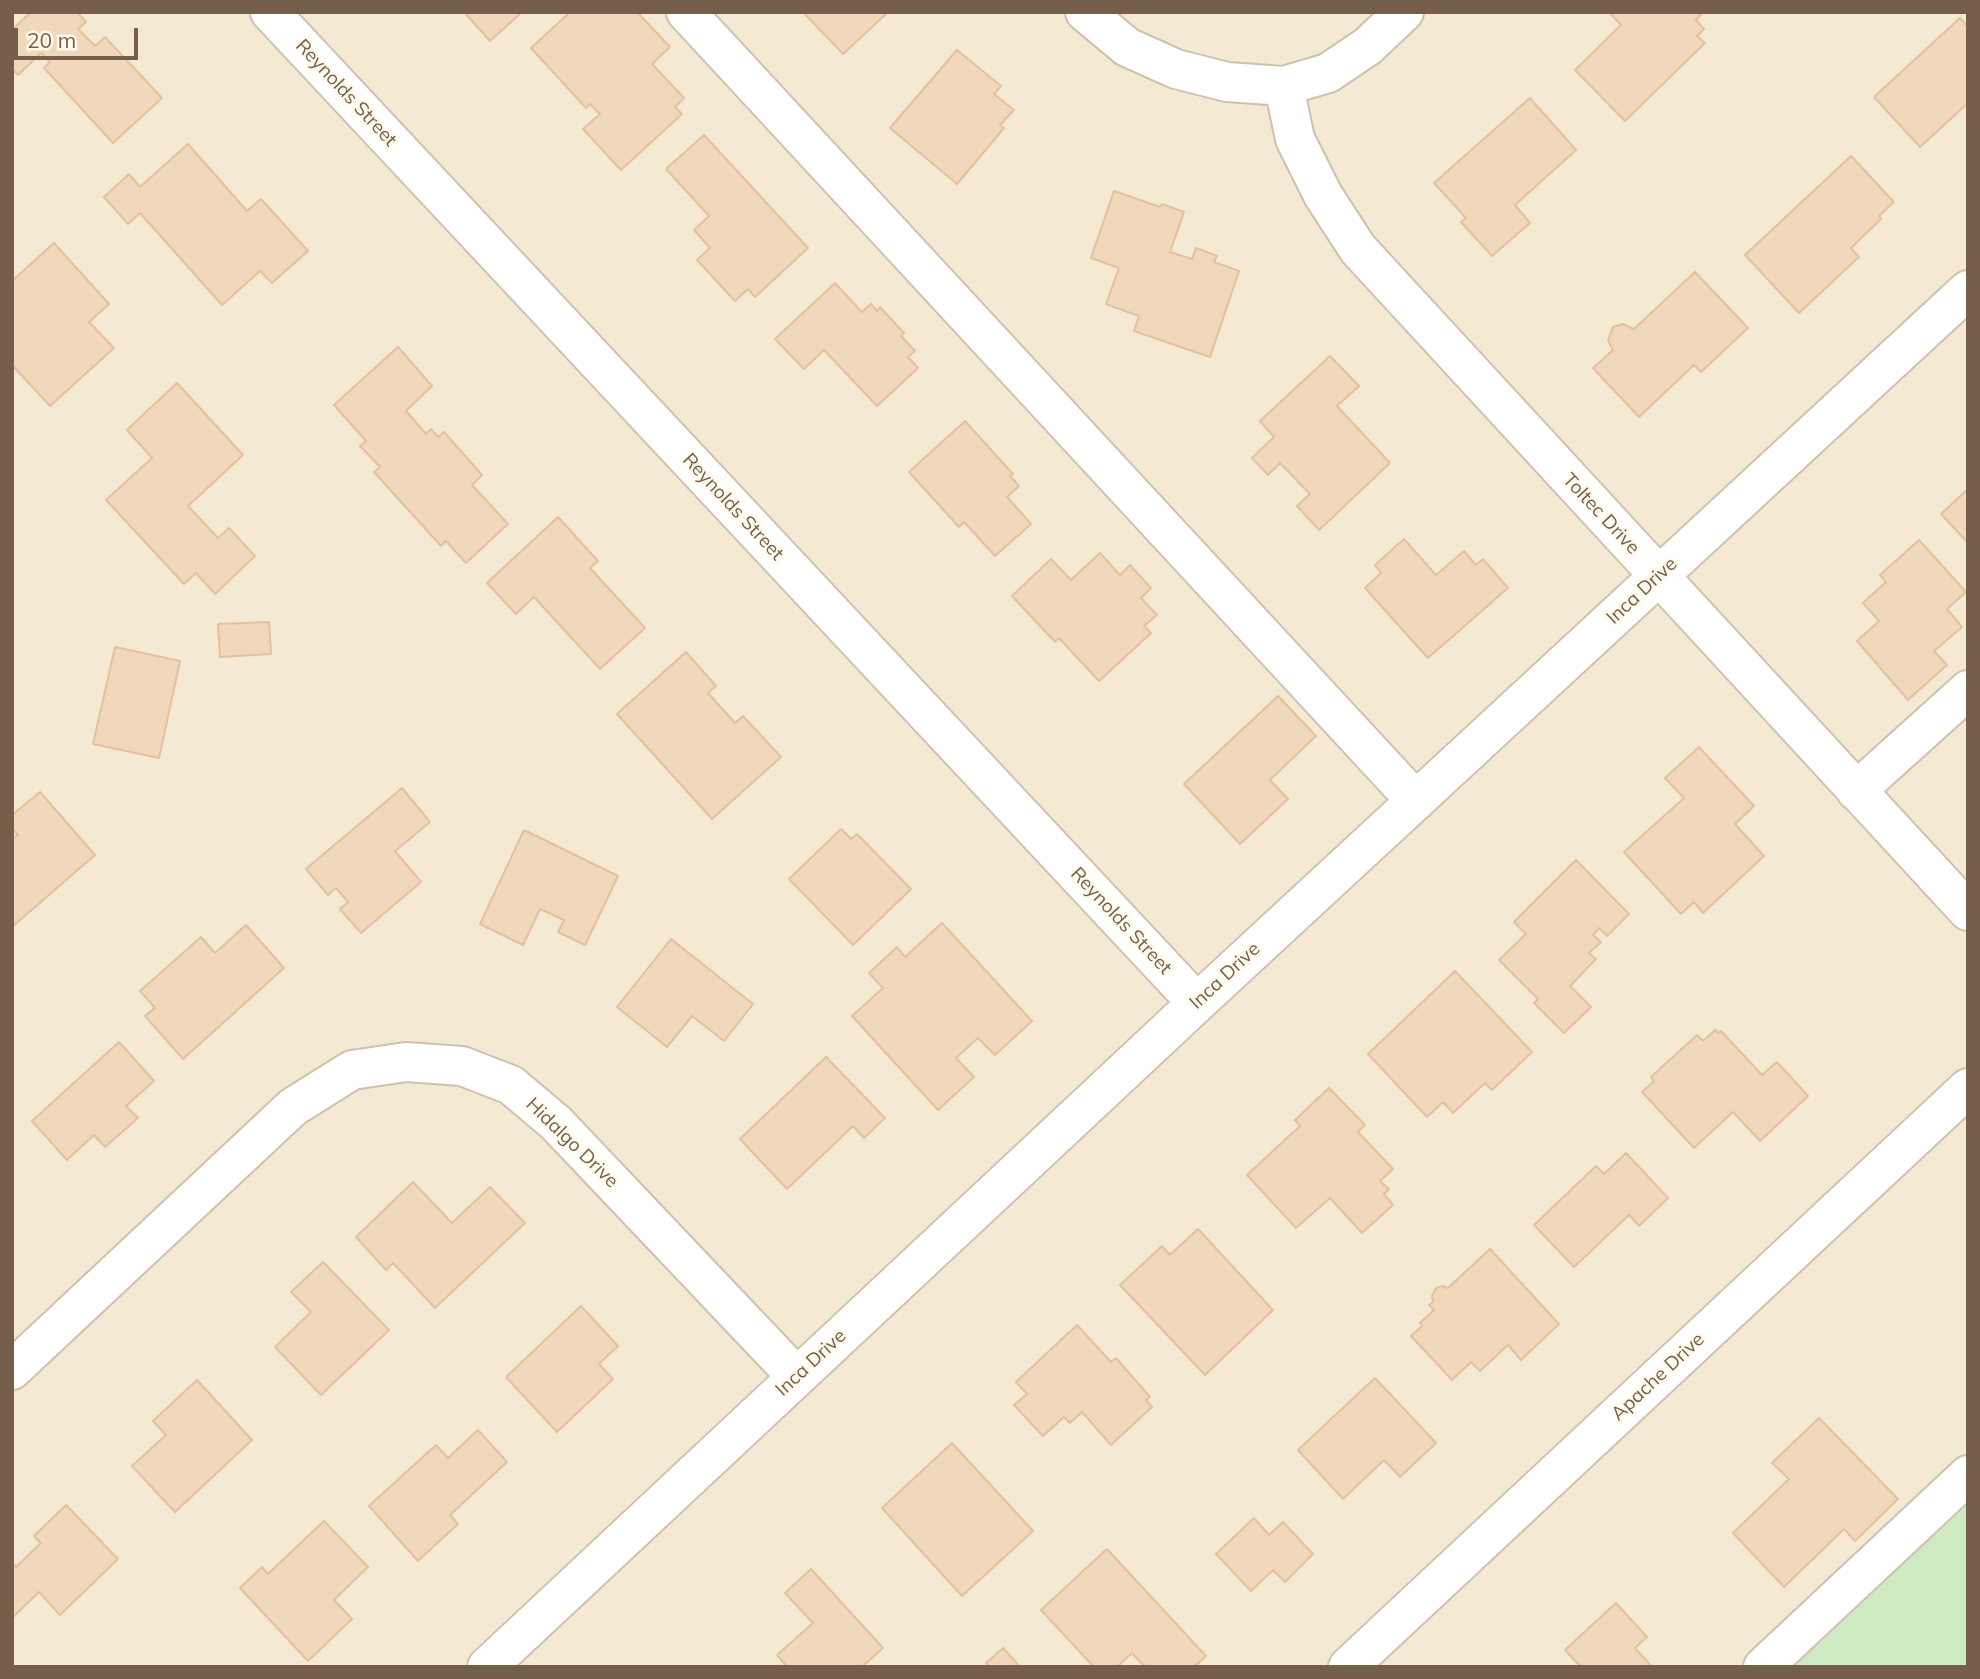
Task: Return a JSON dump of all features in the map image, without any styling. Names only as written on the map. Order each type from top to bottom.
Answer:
[{"type":"street","name":"Reynolds Street","points":[[270,12],[1197,1003]]},
{"type":"street","points":[[686,12],[1416,801]]},
{"type":"street","points":[[1085,12],[1127,47],[1176,69],[1227,82],[1284,86],[1328,73],[1368,46],[1404,12]]},
{"type":"street","name":"Toltec Drive","points":[[1284,86],[1295,139],[1324,195],[1359,249],[1968,911]]},
{"type":"street","name":"Inca Drive","points":[[487,1667],[1197,1003],[1968,290]]},
{"type":"street","points":[[1856,791],[1968,690]]},
{"type":"street","name":"Hidalgo Drive","points":[[12,1370],[293,1107],[352,1070],[406,1062],[462,1066],[511,1085],[556,1123],[797,1377]]},
{"type":"street","name":"Apache Drive","points":[[1348,1667],[1968,1088]]},
{"type":"street","points":[[1763,1667],[1968,1475]]},
{"type":"shaded area","points":[[12,12],[1968,12],[1968,1463],[1745,1667],[12,1667]]},
{"type":"green space","points":[[1968,1465],[1968,1667],[1751,1667]]},
{"type":"building","points":[[31,12],[77,12],[86,22],[78,29],[95,46],[105,37],[162,98],[113,143],[44,68],[50,62],[41,53],[18,75],[12,69],[12,30]]},
{"type":"building","points":[[464,12],[522,12],[490,41]]},
{"type":"building","points":[[570,12],[637,12],[670,47],[652,64],[684,98],[675,107],[682,114],[621,170],[583,129],[600,114],[590,104],[586,108],[531,48]]},
{"type":"building","points":[[803,12],[885,12],[886,14],[843,54]]},
{"type":"building","points":[[1609,12],[1703,12],[1696,20],[1704,29],[1697,36],[1705,43],[1625,121],[1575,70],[1621,25]]},
{"type":"building","points":[[1960,18],[1968,27],[1968,103],[1920,147],[1874,97]]},
{"type":"building","points":[[957,50],[1001,86],[994,94],[1014,110],[1000,125],[1004,128],[957,184],[890,128]]},
{"type":"building","points":[[1530,98],[1576,150],[1515,205],[1530,223],[1492,256],[1461,222],[1466,218],[1434,183]]},
{"type":"building","points":[[704,135],[808,248],[755,297],[748,289],[735,301],[697,260],[710,248],[694,230],[709,216],[666,169]]},
{"type":"building","points":[[188,144],[247,211],[261,199],[308,251],[272,283],[260,271],[222,305],[140,213],[128,224],[104,197],[129,174],[140,187]]},
{"type":"building","points":[[1851,156],[1894,202],[1879,216],[1881,219],[1851,248],[1859,257],[1799,313],[1745,255]]},
{"type":"building","points":[[1114,191],[1160,207],[1162,204],[1184,212],[1170,252],[1192,259],[1196,248],[1217,256],[1214,262],[1239,271],[1210,357],[1134,331],[1139,316],[1106,304],[1119,268],[1091,258]]},
{"type":"building","points":[[54,243],[109,304],[89,322],[114,348],[50,406],[12,365],[12,281]]},
{"type":"building","points":[[1695,272],[1748,328],[1701,372],[1694,365],[1639,417],[1593,368],[1613,350],[1608,340],[1613,327],[1623,324],[1634,329]]},
{"type":"building","points":[[835,283],[862,312],[871,304],[877,311],[880,307],[904,333],[901,336],[915,351],[908,357],[918,368],[877,406],[824,350],[804,369],[775,339]]},
{"type":"building","points":[[398,347],[432,386],[406,411],[426,434],[431,429],[438,437],[444,432],[482,475],[472,485],[508,524],[466,563],[446,541],[441,546],[374,472],[380,467],[360,446],[366,441],[334,405]]},
{"type":"building","points":[[1330,356],[1359,386],[1337,406],[1390,463],[1319,530],[1297,506],[1310,494],[1280,463],[1268,475],[1252,458],[1274,437],[1260,421]]},
{"type":"building","points":[[177,383],[243,455],[188,506],[218,538],[229,528],[255,556],[215,594],[196,573],[184,584],[106,500],[152,458],[127,430]]},
{"type":"building","points":[[965,421],[1013,474],[1010,476],[1019,486],[1007,497],[1031,524],[995,556],[964,522],[959,527],[909,472]]},
{"type":"building","points":[[1968,489],[1968,543],[1941,514]]},
{"type":"building","points":[[558,517],[598,561],[590,568],[645,628],[600,669],[534,597],[516,614],[487,583]]},
{"type":"building","points":[[1404,539],[1436,575],[1464,551],[1476,565],[1483,559],[1508,588],[1428,658],[1365,588],[1381,573],[1375,565]]},
{"type":"building","points":[[1919,540],[1966,592],[1947,609],[1962,627],[1934,651],[1947,665],[1908,700],[1857,641],[1879,621],[1863,603],[1886,582],[1880,575]]},
{"type":"building","points":[[1100,553],[1120,575],[1130,565],[1151,588],[1141,598],[1157,615],[1144,626],[1151,633],[1099,681],[1059,638],[1055,642],[1012,596],[1051,559],[1071,580]]},
{"type":"building","points":[[269,622],[271,654],[220,657],[218,624]]},
{"type":"building","points":[[115,647],[180,661],[159,758],[93,744]]},
{"type":"building","points":[[686,652],[716,686],[708,693],[735,723],[743,716],[781,757],[712,819],[617,714]]},
{"type":"building","points":[[1278,696],[1316,736],[1270,780],[1288,799],[1240,844],[1184,784]]},
{"type":"building","points":[[1699,747],[1754,806],[1735,824],[1764,856],[1703,913],[1694,902],[1681,914],[1624,852],[1684,798],[1665,778]]},
{"type":"building","points":[[402,788],[430,822],[395,851],[421,882],[361,933],[340,909],[348,902],[336,888],[328,895],[306,869]]},
{"type":"building","points":[[40,792],[95,855],[12,927],[12,839],[18,835],[12,828],[12,815]]},
{"type":"building","points":[[841,829],[851,839],[857,834],[911,889],[853,945],[789,879]]},
{"type":"building","points":[[524,830],[618,876],[585,945],[558,932],[564,920],[540,909],[523,945],[480,924]]},
{"type":"building","points":[[1576,860],[1629,914],[1607,936],[1599,928],[1593,935],[1601,942],[1589,953],[1596,959],[1570,986],[1591,1007],[1564,1033],[1534,1003],[1538,999],[1499,960],[1526,934],[1514,922]]},
{"type":"building","points":[[942,923],[1032,1021],[995,1055],[978,1038],[956,1058],[974,1077],[938,1110],[852,1016],[883,988],[869,973],[897,947],[905,957]]},
{"type":"building","points":[[246,925],[284,968],[183,1059],[145,1016],[155,1008],[140,991],[201,937],[215,953]]},
{"type":"building","points":[[671,939],[753,1004],[724,1041],[692,1016],[667,1047],[617,1007]]},
{"type":"building","points":[[1455,971],[1532,1052],[1492,1090],[1485,1083],[1453,1113],[1443,1102],[1427,1117],[1368,1054]]},
{"type":"building","points":[[1715,1030],[1718,1033],[1721,1031],[1762,1075],[1777,1062],[1808,1096],[1760,1141],[1733,1112],[1694,1148],[1642,1092],[1654,1081],[1651,1077],[1697,1035],[1703,1041]]},
{"type":"building","points":[[119,1042],[154,1081],[126,1106],[138,1118],[105,1147],[94,1135],[67,1160],[32,1121]]},
{"type":"building","points":[[826,1057],[885,1118],[864,1138],[853,1126],[787,1189],[740,1139]]},
{"type":"building","points":[[1329,1088],[1365,1125],[1358,1132],[1393,1169],[1380,1181],[1389,1189],[1384,1194],[1393,1205],[1362,1233],[1330,1198],[1296,1228],[1247,1175],[1300,1126],[1295,1120]]},
{"type":"building","points":[[1626,1153],[1668,1198],[1639,1226],[1629,1215],[1574,1267],[1534,1225],[1596,1166],[1604,1174]]},
{"type":"building","points":[[413,1182],[452,1223],[490,1187],[525,1223],[435,1308],[393,1263],[386,1270],[356,1237]]},
{"type":"building","points":[[1198,1229],[1273,1310],[1205,1375],[1120,1285],[1162,1246],[1170,1255]]},
{"type":"building","points":[[1490,1249],[1559,1324],[1521,1360],[1508,1345],[1480,1371],[1471,1362],[1452,1380],[1411,1336],[1434,1310],[1429,1305],[1433,1302],[1432,1296],[1436,1288],[1448,1288]]},
{"type":"building","points":[[323,1262],[389,1330],[321,1395],[275,1347],[311,1312],[291,1292]]},
{"type":"building","points":[[581,1306],[618,1346],[599,1364],[613,1379],[557,1432],[506,1377]]},
{"type":"building","points":[[1077,1325],[1111,1362],[1116,1358],[1150,1397],[1146,1400],[1152,1407],[1111,1445],[1082,1412],[1070,1423],[1064,1417],[1043,1436],[1014,1405],[1027,1394],[1016,1382]]},
{"type":"building","points":[[1375,1378],[1436,1443],[1400,1477],[1384,1460],[1343,1499],[1298,1450]]},
{"type":"building","points":[[197,1380],[252,1440],[175,1512],[132,1466],[166,1435],[153,1421]]},
{"type":"building","points":[[1819,1418],[1898,1499],[1855,1541],[1844,1529],[1784,1587],[1733,1533],[1789,1479],[1772,1463]]},
{"type":"building","points":[[478,1430],[507,1462],[450,1515],[458,1524],[418,1561],[369,1506],[436,1445],[448,1458]]},
{"type":"building","points":[[952,1443],[1033,1531],[962,1596],[882,1508]]},
{"type":"building","points":[[66,1505],[118,1559],[60,1615],[39,1592],[12,1618],[12,1563],[16,1567],[41,1543],[34,1536]]},
{"type":"building","points":[[1254,1518],[1269,1535],[1283,1522],[1313,1554],[1285,1582],[1273,1570],[1251,1591],[1216,1554]]},
{"type":"building","points":[[324,1521],[368,1567],[334,1600],[352,1619],[308,1661],[240,1588],[262,1567],[268,1574]]},
{"type":"building","points":[[1107,1549],[1206,1656],[1194,1667],[1145,1667],[1132,1653],[1117,1667],[1094,1667],[1041,1610]]},
{"type":"building","points":[[811,1569],[883,1648],[862,1667],[787,1667],[777,1655],[813,1623],[785,1593]]},
{"type":"building","points":[[1616,1603],[1647,1637],[1635,1648],[1652,1667],[1581,1667],[1565,1650]]},
{"type":"building","points":[[1003,1648],[1020,1667],[990,1667],[986,1663]]}]
